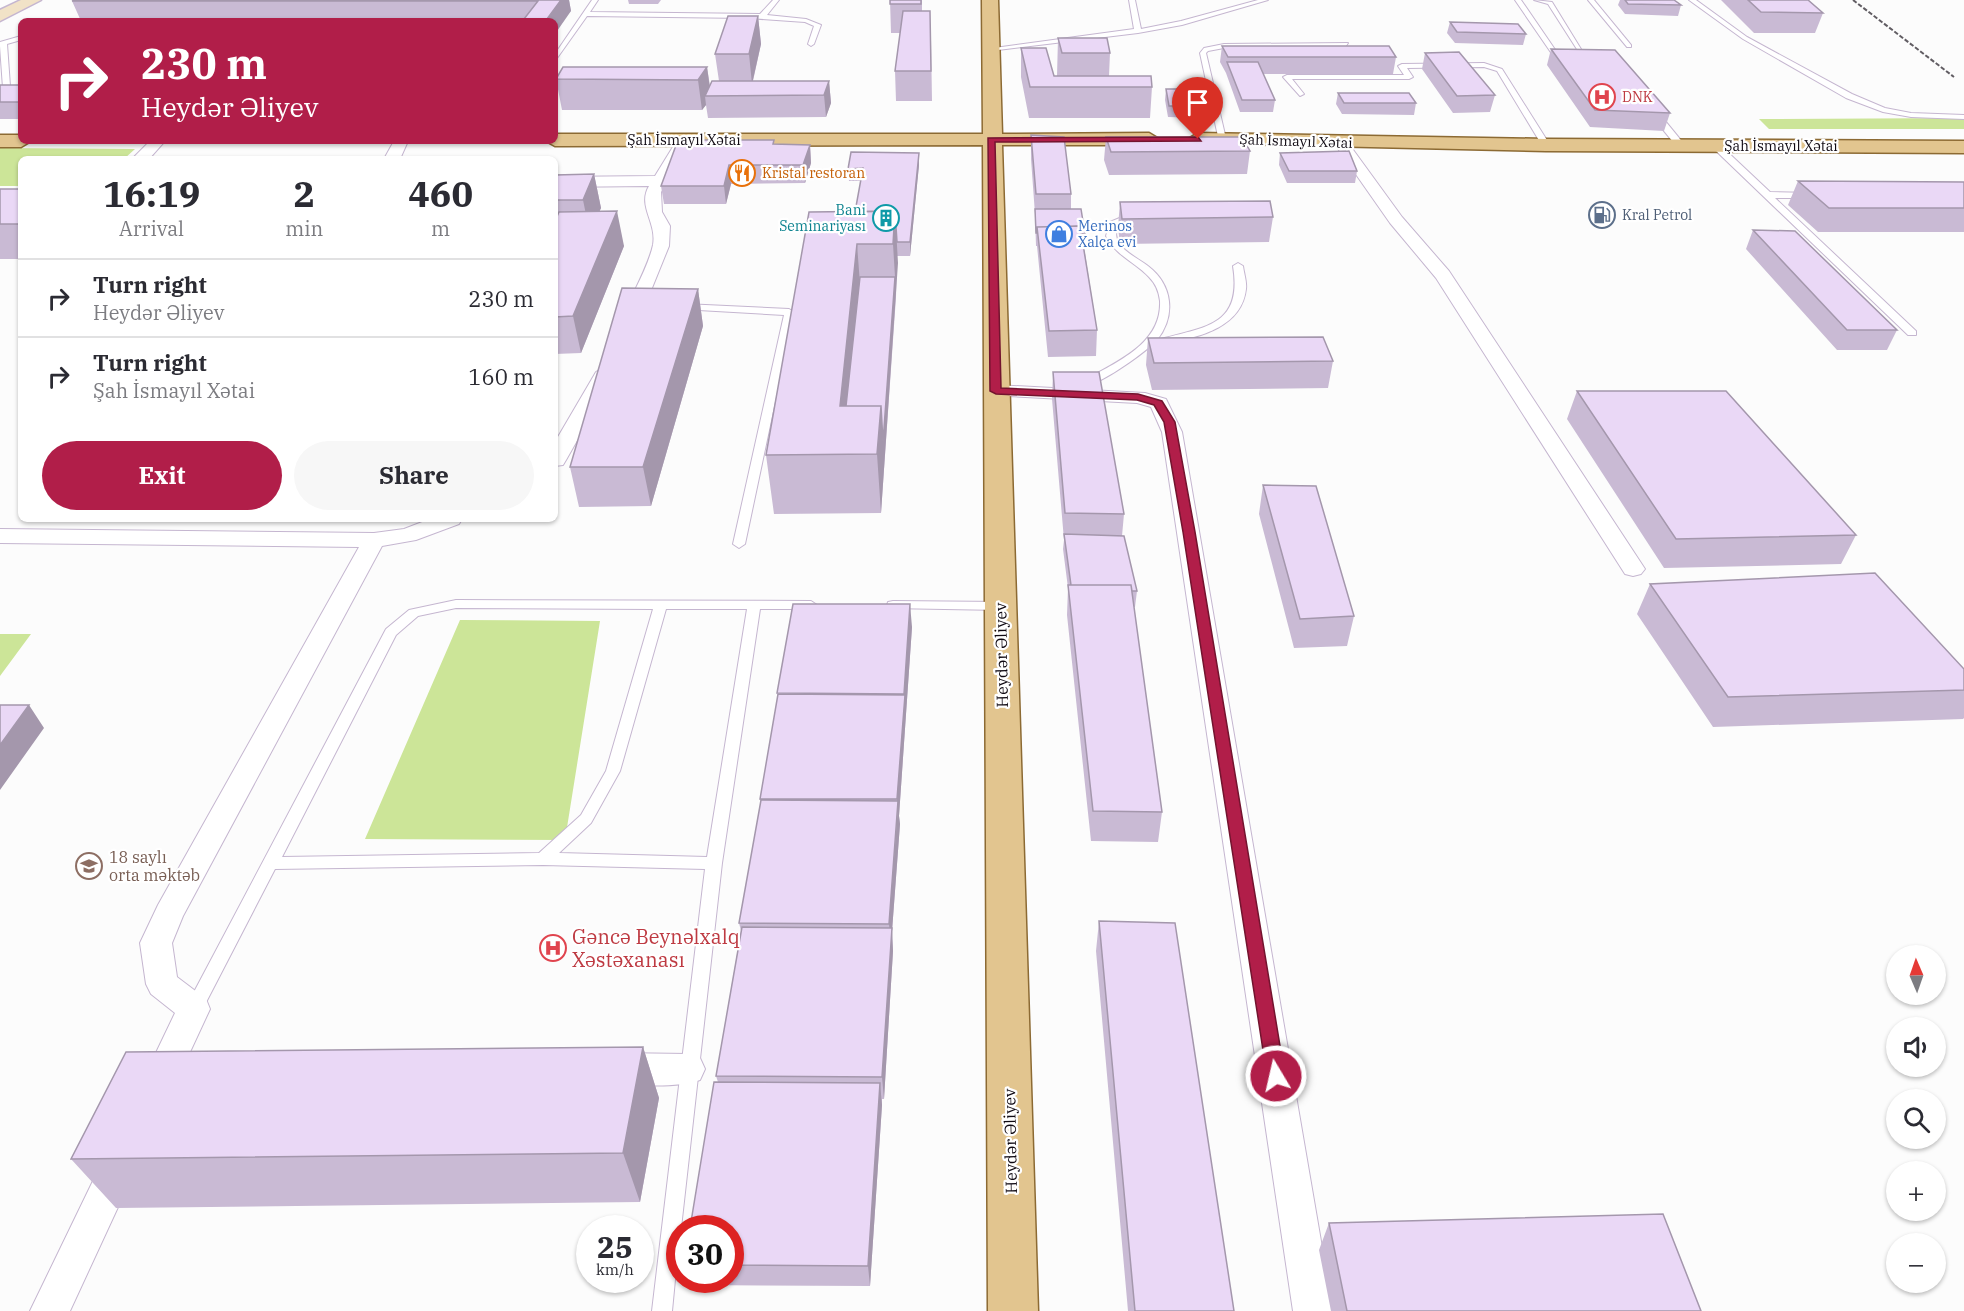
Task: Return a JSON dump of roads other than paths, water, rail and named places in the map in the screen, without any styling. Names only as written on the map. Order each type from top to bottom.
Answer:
[{"type":"main road","points":[[0,16],[33,0]]},
{"type":"main road","name":"Heydər Əliyev","points":[[990,0],[1013,1311]]},
{"type":"main road","name":"Şah İsmayıl Xətai","points":[[558,140],[1222,139],[1341,143],[1964,147]]},
{"type":"main road","points":[[0,141],[18,141]]},
{"type":"street","points":[[624,334],[643,305],[661,246],[662,226],[654,212],[653,192],[684,140]]},
{"type":"street","points":[[1341,143],[1396,220],[1443,275],[1633,569]]},
{"type":"street","points":[[143,156],[155,144]]},
{"type":"street","points":[[558,182],[659,181]]},
{"type":"street","points":[[558,455],[616,355]]},
{"type":"street","points":[[996,391],[1138,397],[1159,403],[1169,422],[1191,544],[1313,1311]]},
{"type":"street","points":[[0,536],[374,540],[408,535],[443,522]]},
{"type":"street","points":[[146,1110],[194,1009],[162,984],[156,943],[169,914],[374,540]]},
{"type":"street","points":[[165,1068],[201,1068]]},
{"type":"street","points":[[581,1068],[688,1068]]},
{"type":"street","points":[[50,1311],[130,1142]]},
{"type":"lane","points":[[558,54],[595,0]]},
{"type":"lane","points":[[762,16],[776,0]]},
{"type":"lane","points":[[1132,0],[1138,31]]},
{"type":"lane","points":[[990,49],[1138,31],[1182,23],[1265,0]]},
{"type":"lane","points":[[1518,0],[1554,53],[1591,55]]},
{"type":"lane","points":[[1537,0],[1550,3],[1582,53]]},
{"type":"lane","points":[[1591,0],[1629,46]]},
{"type":"lane","points":[[1692,0],[1745,38],[1849,96],[1883,110],[1911,115],[1964,117]]},
{"type":"lane","points":[[585,14],[762,16],[815,21],[818,26],[811,44]]},
{"type":"lane","points":[[18,39],[2,44],[7,64],[5,82],[7,88],[18,90]]},
{"type":"lane","points":[[1222,139],[1203,54],[1206,49],[1224,46],[1346,44]]},
{"type":"lane","points":[[1300,94],[1287,76],[1409,77],[1402,66],[1484,65],[1500,70],[1546,145]]},
{"type":"lane","points":[[1651,110],[1681,146]]},
{"type":"lane","points":[[1716,146],[1912,333]]},
{"type":"lane","points":[[1767,195],[1825,195]]},
{"type":"lane","points":[[1067,394],[1129,359],[1157,335],[1164,318],[1166,298],[1164,291],[1153,274],[1118,250],[1113,242],[1111,230],[1113,224],[1121,219],[1146,213]]},
{"type":"lane","points":[[1146,346],[1217,326],[1232,313],[1241,291],[1238,266]]},
{"type":"lane","points":[[672,306],[789,312],[739,544]]},
{"type":"lane","points":[[194,1009],[391,632],[414,613],[456,604],[825,605]]},
{"type":"lane","points":[[543,860],[586,819],[613,771],[661,604]]},
{"type":"lane","points":[[662,1311],[688,1068],[714,863],[754,605]]},
{"type":"lane","points":[[883,605],[1001,606]]},
{"type":"lane","points":[[270,863],[543,860],[714,863]]},
{"type":"railway","points":[[1853,0],[1954,77]]},
{"type":"place","name":"DNK","points":[[1602,97]]},
{"type":"place","name":"Kristal restoran","points":[[742,173]]},
{"type":"place","name":"Kral Petrol","points":[[1602,215]]},
{"type":"place","name":"Bani Seminariyası","points":[[886,218]]},
{"type":"place","name":"Merinos Xalça evi","points":[[1059,234]]},
{"type":"place","name":"18 saylı orta məktəb","points":[[89,866]]},
{"type":"place","name":"Gəncə Beynəlxalq Xəstəxanası","points":[[553,948]]}]
